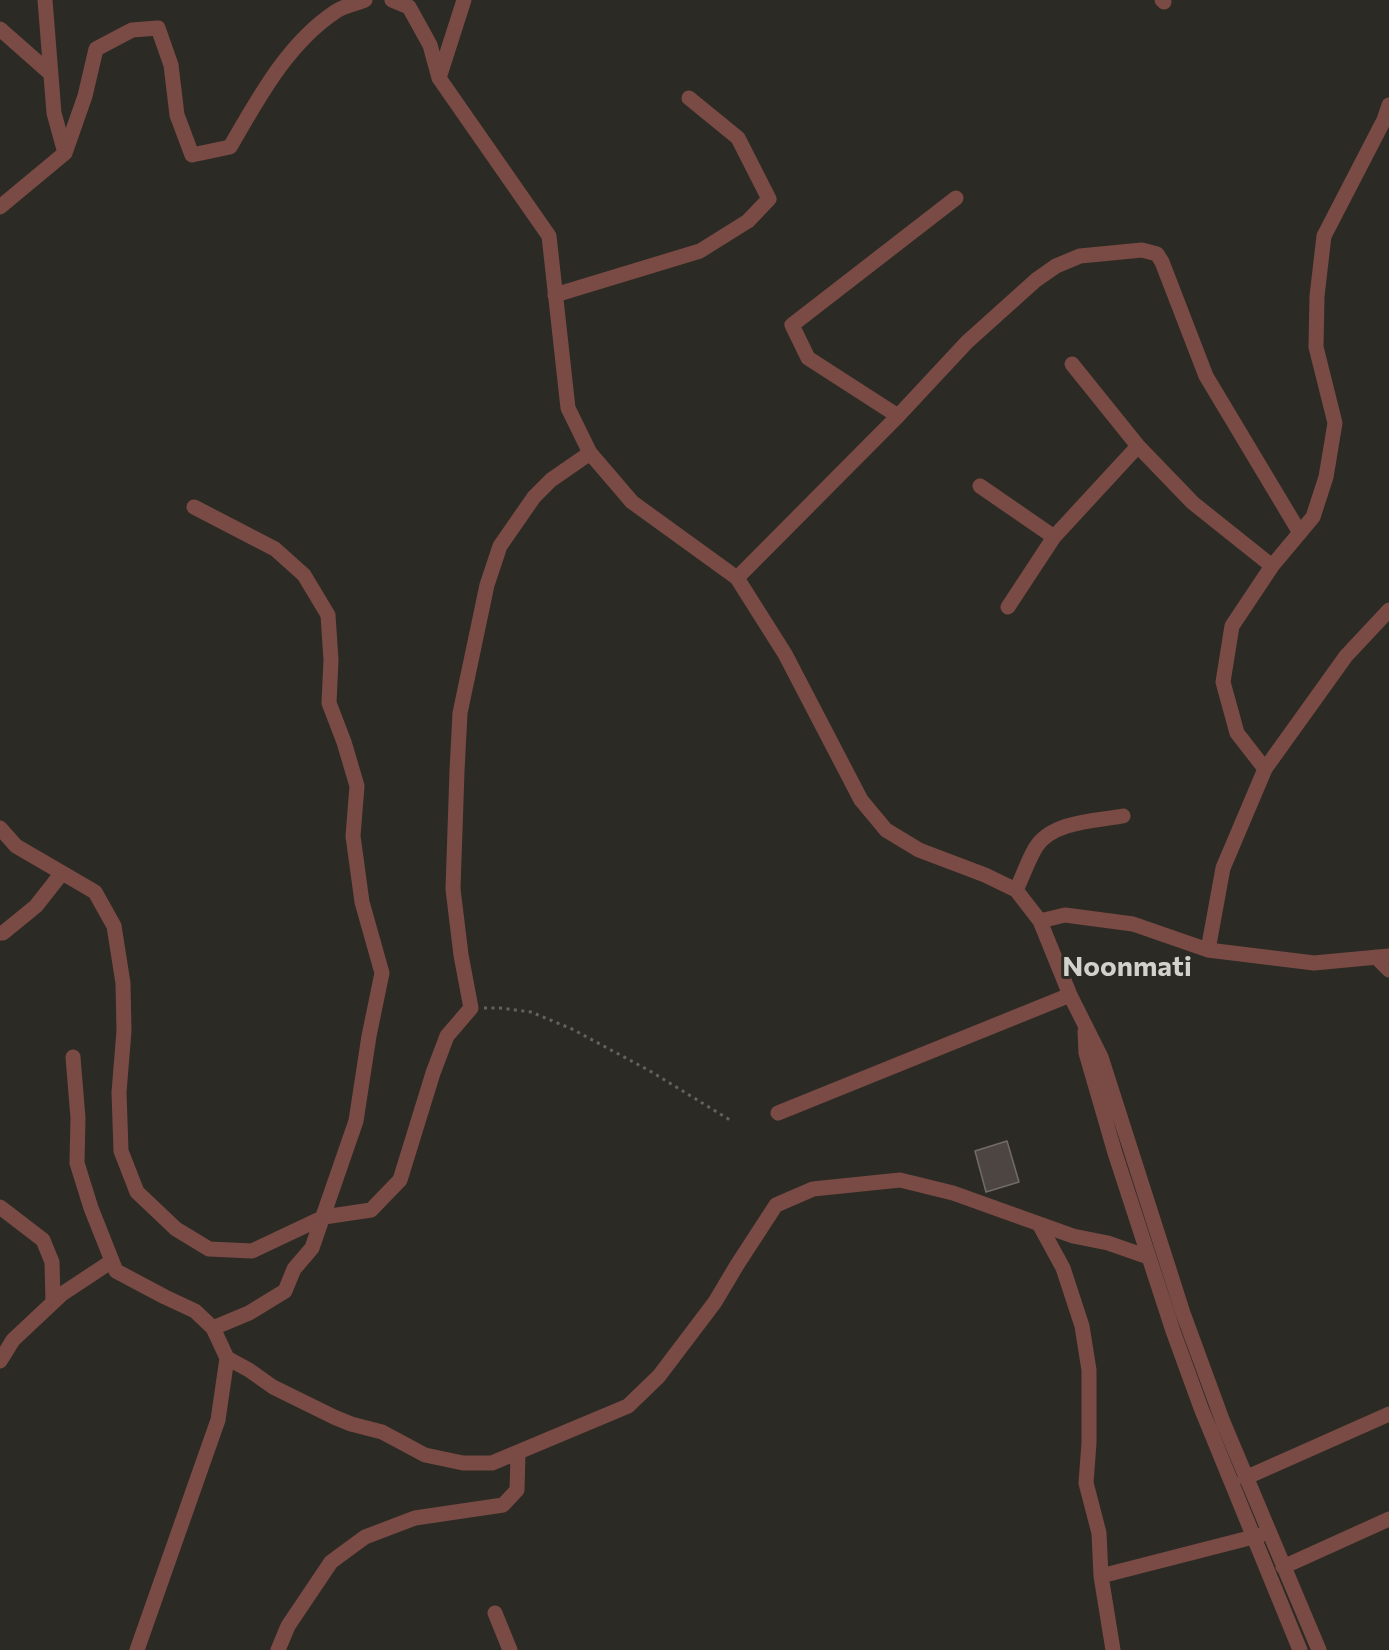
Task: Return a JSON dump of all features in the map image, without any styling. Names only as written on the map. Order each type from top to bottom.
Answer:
[{"type":"street","points":[[45,0],[54,113],[65,153]]},
{"type":"street","points":[[0,207],[65,153],[85,96],[96,49],[132,30],[158,28],[171,65],[177,115],[192,155],[230,147],[265,88],[308,33],[337,11],[365,0]]},
{"type":"street","points":[[392,0],[409,7],[430,45],[439,78],[549,236],[568,408],[590,453],[632,502],[737,578],[785,654],[861,800],[886,830],[919,850],[985,874],[1016,890],[1040,921],[1070,995],[1101,1057],[1183,1313],[1208,1406],[1245,1478],[1319,1650]]},
{"type":"street","points":[[439,78],[464,0]]},
{"type":"street","points":[[0,29],[50,73]]},
{"type":"street","points":[[555,295],[700,251],[748,221],[769,199],[738,138],[689,98]]},
{"type":"street","points":[[1265,769],[1237,733],[1222,682],[1232,626],[1272,566],[1313,517],[1326,477],[1335,423],[1316,347],[1317,296],[1324,236],[1384,120],[1389,105]]},
{"type":"street","points":[[898,416],[808,358],[792,325],[956,198]]},
{"type":"street","points":[[737,578],[898,416],[967,342],[1036,280],[1056,266],[1080,256],[1142,250],[1157,254],[1206,376],[1300,533]]},
{"type":"street","points":[[1072,364],[1138,446],[1193,502],[1272,566]]},
{"type":"street","points":[[1008,607],[1054,537],[1138,446]]},
{"type":"street","points":[[0,828],[16,846],[95,892],[114,926],[123,983],[124,1031],[119,1092],[121,1151],[137,1192],[176,1229],[209,1249],[252,1251],[324,1217],[371,1210],[400,1180],[433,1073],[447,1036],[471,1008],[461,955],[453,889],[457,771],[460,713],[487,585],[500,546],[534,497],[551,480],[590,453]]},
{"type":"street","points":[[980,486],[1054,537]]},
{"type":"street","points":[[194,507],[275,549],[304,575],[328,615],[331,660],[329,703],[357,786],[353,836],[362,902],[382,973],[369,1036],[356,1121],[312,1248],[294,1269],[285,1291],[249,1313],[213,1328]]},
{"type":"street","points":[[1208,950],[1223,868],[1265,769],[1346,656],[1389,610]]},
{"type":"street","points":[[1016,890],[1036,848],[1044,838],[1058,830],[1123,816]]},
{"type":"street","points":[[0,933],[3,933],[36,906],[62,873]]},
{"type":"street","points":[[1040,921],[1065,915],[1132,924],[1208,950],[1314,963],[1383,957],[1389,970]]},
{"type":"street","points":[[778,1113],[1070,995]]},
{"type":"street","points":[[1084,1023],[1086,1053],[1148,1257],[1208,1406],[1254,1538],[1300,1650]]},
{"type":"street","points":[[73,1057],[78,1118],[77,1163],[91,1208],[116,1271],[195,1311],[213,1328],[227,1358],[218,1420],[137,1650]]},
{"type":"street","points":[[227,1358],[283,1392],[351,1424],[382,1431],[424,1455],[463,1463],[492,1463],[628,1406],[659,1376],[715,1302],[776,1205],[813,1189],[900,1180],[953,1193],[1039,1224],[1148,1257]]},
{"type":"street","points":[[0,1208],[43,1240],[52,1262],[54,1302]]},
{"type":"street","points":[[1039,1224],[1063,1268],[1082,1326],[1089,1370],[1089,1443],[1086,1483],[1099,1533],[1101,1576],[1113,1650]]},
{"type":"street","points":[[0,1361],[13,1340],[54,1302],[112,1261]]},
{"type":"street","points":[[1245,1478],[1389,1414]]},
{"type":"street","points":[[278,1650],[288,1626],[331,1562],[365,1537],[415,1518],[503,1505],[517,1490],[518,1454]]},
{"type":"street","points":[[1283,1567],[1389,1519]]},
{"type":"street","points":[[1101,1576],[1269,1533]]},
{"type":"street","points":[[495,1612],[510,1650]]},
{"type":"path","points":[[471,1008],[500,1008],[531,1012],[572,1029],[650,1071],[730,1120]]},
{"type":"building","points":[[1007,1141],[1019,1182],[986,1192],[975,1151]]},
{"type":"district","name":"Noonmati","points":[[1127,967]]}]
